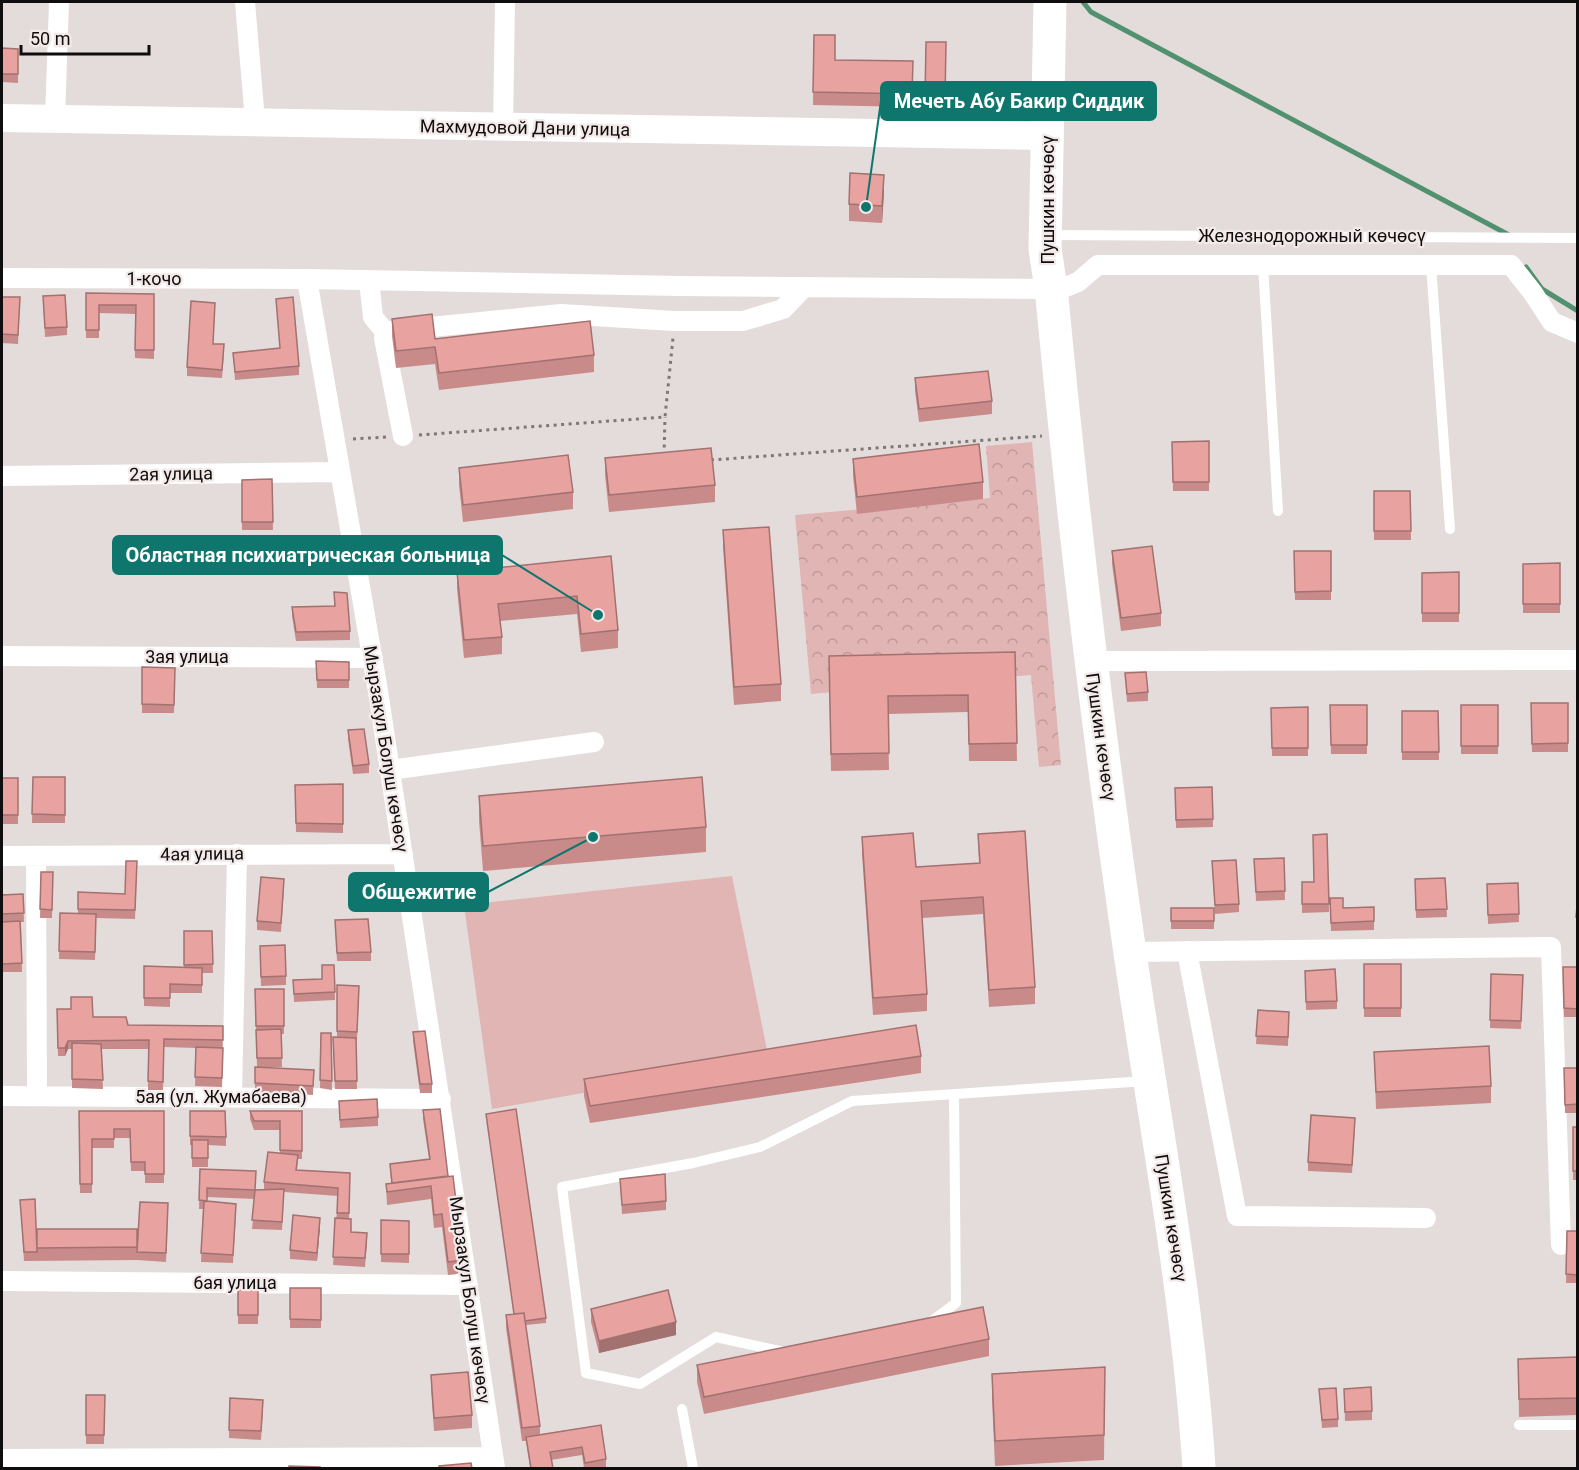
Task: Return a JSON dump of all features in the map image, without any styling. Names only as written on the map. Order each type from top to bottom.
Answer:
[{"type":"highway","name":"Пушкин көчөсү","points":[[1050,2],[1045,249],[1090,661],[1130,952],[1182,1293],[1200,1468]]},
{"type":"street","points":[[55,119],[59,2]]},
{"type":"street","points":[[245,2],[255,121]]},
{"type":"street","points":[[503,128],[505,2]]},
{"type":"street","name":"Махмудовой Дани улица","points":[[2,118],[1048,136]]},
{"type":"street","name":"1-кочо","points":[[2,278],[307,279],[1061,289],[1078,282],[1098,265],[1511,265],[1533,292],[1552,322],[1578,333]]},
{"type":"street","name":"Мырзакул Болуш көчөсү","points":[[307,279],[390,770],[494,1463]]},
{"type":"street","points":[[369,280],[373,318],[386,333]]},
{"type":"street","points":[[386,333],[561,314],[674,321],[743,321],[783,309],[804,286]]},
{"type":"street","points":[[386,333],[384,338],[403,436]]},
{"type":"street","name":"2ая улица","points":[[2,476],[340,472]]},
{"type":"street","name":"3ая улица","points":[[2,656],[372,657]]},
{"type":"street","points":[[1090,661],[1578,660]]},
{"type":"street","points":[[390,770],[594,742]]},
{"type":"street","points":[[232,1096],[237,854]]},
{"type":"street","name":"4ая улица","points":[[2,856],[403,854]]},
{"type":"street","points":[[36,856],[37,1096]]},
{"type":"street","points":[[1130,952],[1551,947],[1561,1245]]},
{"type":"street","points":[[1187,951],[1237,1216],[1426,1218]]},
{"type":"street","name":"5ая (ул. Жумабаева)","points":[[2,1096],[441,1099]]},
{"type":"street","name":"6ая улица","points":[[2,1281],[468,1285]]},
{"type":"street","points":[[2,1460],[494,1463]]},
{"type":"lane","name":"Железнодорожный көчөсү","points":[[1047,235],[1578,238]]},
{"type":"lane","points":[[1263,265],[1278,511]]},
{"type":"lane","points":[[1431,265],[1450,529]]},
{"type":"lane","points":[[794,1351],[783,1352],[716,1337],[640,1384],[586,1373],[562,1187],[693,1163],[760,1147],[852,1101],[1150,1081]]},
{"type":"lane","points":[[916,1332],[956,1303],[954,1095]]},
{"type":"lane","points":[[681,1408],[693,1468]]},
{"type":"lane","points":[[1519,1425],[1578,1425]]},
{"type":"path","points":[[663,462],[674,321]]},
{"type":"path","points":[[335,441],[665,417]]},
{"type":"path","points":[[709,460],[1065,434]]},
{"type":"green space","points":[[1032,442],[1061,765],[1039,767],[1031,675],[811,694],[795,515],[990,498],[986,446]]},
{"type":"green space","points":[[732,876],[769,1060],[492,1109],[464,905]]},
{"type":"building","points":[[814,35],[835,35],[835,60],[913,61],[912,94],[813,92]]},
{"type":"building","points":[[926,42],[946,42],[945,99],[925,99]]},
{"type":"building","points":[[2,48],[18,49],[18,74],[2,74]]},
{"type":"building","points":[[850,173],[884,175],[882,206],[849,204]]},
{"type":"building","points":[[86,293],[154,294],[154,350],[135,350],[136,305],[99,305],[99,330],[86,330]]},
{"type":"building","points":[[65,295],[67,327],[45,328],[43,296]]},
{"type":"building","points":[[2,297],[20,297],[18,335],[2,334]]},
{"type":"building","points":[[293,297],[299,366],[235,372],[233,353],[280,348],[276,299]]},
{"type":"building","points":[[191,301],[215,303],[213,344],[224,344],[222,370],[187,367]]},
{"type":"building","points":[[432,314],[435,339],[590,321],[594,355],[439,373],[435,347],[396,351],[392,319]]},
{"type":"building","points":[[988,371],[992,401],[919,409],[915,378]]},
{"type":"building","points":[[1209,441],[1209,482],[1173,482],[1172,442]]},
{"type":"building","points":[[979,444],[983,482],[857,497],[853,459]]},
{"type":"building","points":[[711,448],[715,485],[609,495],[605,458]]},
{"type":"building","points":[[568,455],[573,492],[463,505],[459,468]]},
{"type":"building","points":[[272,479],[273,522],[242,522],[242,480]]},
{"type":"building","points":[[1374,491],[1410,491],[1411,531],[1374,531]]},
{"type":"building","points":[[769,527],[781,684],[734,687],[723,530]]},
{"type":"building","points":[[1152,546],[1161,613],[1121,618],[1112,551]]},
{"type":"building","points":[[1294,551],[1331,551],[1331,591],[1295,592]]},
{"type":"building","points":[[611,556],[618,630],[581,634],[577,596],[498,604],[502,637],[464,640],[457,572]]},
{"type":"building","points":[[1560,563],[1560,604],[1523,604],[1523,564]]},
{"type":"building","points":[[1459,572],[1459,613],[1422,613],[1422,573]]},
{"type":"building","points":[[334,592],[347,593],[350,631],[296,632],[292,607],[335,606]]},
{"type":"building","points":[[1015,652],[1017,743],[969,744],[968,695],[888,696],[889,753],[831,754],[829,656]]},
{"type":"building","points":[[316,661],[349,662],[349,680],[317,680]]},
{"type":"building","points":[[142,667],[175,668],[174,705],[142,704]]},
{"type":"building","points":[[1146,672],[1148,692],[1127,694],[1125,673]]},
{"type":"building","points":[[1531,703],[1568,703],[1568,743],[1532,744]]},
{"type":"building","points":[[1330,705],[1367,705],[1367,745],[1331,745]]},
{"type":"building","points":[[1461,705],[1498,705],[1498,746],[1461,746]]},
{"type":"building","points":[[1308,707],[1308,748],[1272,748],[1271,708]]},
{"type":"building","points":[[1402,711],[1438,711],[1439,752],[1402,752]]},
{"type":"building","points":[[364,729],[369,764],[353,766],[348,730]]},
{"type":"building","points":[[33,777],[65,777],[65,815],[32,814]]},
{"type":"building","points":[[702,777],[706,827],[483,846],[479,796]]},
{"type":"building","points":[[2,778],[18,778],[18,815],[2,815]]},
{"type":"building","points":[[343,784],[343,824],[296,823],[295,785]]},
{"type":"building","points":[[1212,787],[1213,819],[1176,820],[1175,788]]},
{"type":"building","points":[[1025,831],[1035,987],[989,990],[983,897],[921,901],[927,994],[873,998],[862,837],[913,833],[916,867],[980,863],[978,834]]},
{"type":"building","points":[[1327,834],[1329,904],[1302,904],[1302,882],[1314,882],[1313,835]]},
{"type":"building","points":[[1284,858],[1285,891],[1256,892],[1254,859]]},
{"type":"building","points":[[1236,860],[1239,904],[1215,905],[1212,861]]},
{"type":"building","points":[[126,861],[137,861],[135,910],[78,909],[78,892],[125,894]]},
{"type":"building","points":[[41,872],[53,872],[52,910],[40,909]]},
{"type":"building","points":[[261,877],[284,879],[281,923],[257,921]]},
{"type":"building","points":[[1445,878],[1447,909],[1416,910],[1415,879]]},
{"type":"building","points":[[1518,883],[1519,914],[1488,915],[1487,884]]},
{"type":"building","points":[[23,894],[24,913],[2,914],[2,895]]},
{"type":"building","points":[[1330,898],[1343,898],[1343,908],[1374,907],[1374,921],[1331,923]]},
{"type":"building","points":[[1171,908],[1214,908],[1214,921],[1171,921]]},
{"type":"building","points":[[60,913],[96,914],[95,952],[59,951]]},
{"type":"building","points":[[368,919],[371,952],[337,953],[335,920]]},
{"type":"building","points":[[20,921],[22,963],[2,964],[2,922]]},
{"type":"building","points":[[184,931],[212,931],[213,964],[184,965]]},
{"type":"building","points":[[285,945],[286,976],[261,977],[260,946]]},
{"type":"building","points":[[1364,964],[1401,964],[1401,1008],[1364,1008]]},
{"type":"building","points":[[322,965],[334,965],[335,992],[294,994],[293,980],[322,979]]},
{"type":"building","points":[[144,966],[202,968],[202,985],[170,984],[170,998],[144,998]]},
{"type":"building","points":[[1563,967],[1578,967],[1578,1009],[1564,1008]]},
{"type":"building","points":[[1335,969],[1337,1001],[1306,1002],[1305,971]]},
{"type":"building","points":[[1491,974],[1523,975],[1521,1021],[1490,1020]]},
{"type":"building","points":[[337,985],[359,986],[357,1032],[337,1031]]},
{"type":"building","points":[[255,989],[284,989],[284,1026],[256,1026]]},
{"type":"building","points":[[71,997],[92,997],[93,1017],[126,1017],[128,1025],[223,1026],[223,1040],[164,1039],[163,1082],[148,1081],[149,1040],[68,1041],[65,1048],[58,1048],[57,1009],[71,1009]]},
{"type":"building","points":[[1258,1010],[1289,1012],[1288,1037],[1256,1036]]},
{"type":"building","points":[[916,1025],[921,1056],[590,1106],[584,1079]]},
{"type":"building","points":[[281,1029],[282,1058],[257,1058],[256,1030]]},
{"type":"building","points":[[425,1031],[432,1084],[420,1084],[413,1032]]},
{"type":"building","points":[[321,1033],[331,1033],[332,1081],[320,1080]]},
{"type":"building","points":[[333,1037],[356,1038],[357,1081],[335,1081]]},
{"type":"building","points":[[72,1043],[101,1044],[103,1080],[72,1079]]},
{"type":"building","points":[[1489,1046],[1491,1086],[1376,1092],[1374,1052]]},
{"type":"building","points":[[196,1047],[223,1048],[222,1078],[195,1077]]},
{"type":"building","points":[[255,1067],[314,1070],[313,1086],[255,1083]]},
{"type":"building","points":[[1564,1068],[1578,1068],[1578,1104],[1565,1105]]},
{"type":"building","points":[[377,1099],[378,1117],[340,1120],[339,1101]]},
{"type":"building","points":[[440,1109],[448,1176],[392,1183],[390,1164],[430,1159],[423,1110]]},
{"type":"building","points":[[516,1109],[546,1318],[525,1321],[524,1313],[514,1314],[486,1114]]},
{"type":"building","points":[[79,1111],[164,1111],[164,1174],[145,1174],[145,1162],[131,1162],[130,1129],[114,1129],[114,1139],[92,1139],[92,1184],[80,1184]]},
{"type":"building","points":[[190,1111],[225,1111],[226,1137],[190,1136]]},
{"type":"building","points":[[250,1111],[302,1111],[302,1151],[280,1150],[280,1121],[254,1121]]},
{"type":"building","points":[[1311,1115],[1355,1118],[1352,1165],[1308,1162]]},
{"type":"building","points":[[1573,1127],[1578,1127],[1578,1171],[1573,1171]]},
{"type":"building","points":[[192,1140],[208,1140],[208,1158],[192,1158]]},
{"type":"building","points":[[268,1152],[298,1155],[296,1170],[350,1173],[349,1213],[337,1213],[338,1188],[264,1182]]},
{"type":"building","points":[[200,1169],[256,1171],[255,1190],[207,1188],[207,1201],[199,1200]]},
{"type":"building","points":[[665,1174],[666,1201],[622,1205],[620,1179]]},
{"type":"building","points":[[453,1176],[463,1260],[448,1262],[442,1214],[434,1215],[431,1186],[387,1192],[386,1184]]},
{"type":"building","points":[[284,1189],[282,1222],[252,1220],[255,1190]]},
{"type":"building","points":[[35,1199],[37,1252],[24,1252],[20,1200]]},
{"type":"building","points":[[140,1202],[168,1203],[166,1253],[137,1252]]},
{"type":"building","points":[[204,1202],[236,1204],[233,1255],[201,1253]]},
{"type":"building","points":[[293,1215],[320,1218],[317,1253],[290,1250]]},
{"type":"building","points":[[335,1218],[351,1219],[351,1232],[367,1233],[365,1258],[333,1257]]},
{"type":"building","points":[[381,1220],[409,1221],[409,1254],[381,1254]]},
{"type":"building","points":[[37,1229],[137,1229],[137,1247],[37,1248]]},
{"type":"building","points":[[1567,1231],[1578,1231],[1578,1275],[1566,1274]]},
{"type":"building","points":[[238,1286],[258,1286],[258,1315],[238,1315]]},
{"type":"building","points":[[290,1288],[321,1288],[321,1320],[290,1319]]},
{"type":"building","points":[[668,1290],[676,1322],[599,1341],[591,1309]]},
{"type":"building","points":[[983,1307],[989,1339],[704,1397],[697,1365]]},
{"type":"building","points":[[524,1313],[540,1426],[522,1428],[506,1315]]},
{"type":"building","points":[[1578,1357],[1578,1398],[1519,1399],[1518,1359]]},
{"type":"building","points":[[1105,1367],[1104,1435],[995,1441],[992,1374]]},
{"type":"building","points":[[468,1372],[472,1415],[434,1418],[431,1375]]},
{"type":"building","points":[[1371,1387],[1372,1411],[1345,1412],[1344,1389]]},
{"type":"building","points":[[1336,1388],[1338,1419],[1322,1420],[1319,1389]]},
{"type":"building","points":[[86,1395],[105,1395],[104,1435],[86,1435]]},
{"type":"building","points":[[230,1398],[263,1400],[261,1431],[229,1430]]},
{"type":"building","points":[[601,1425],[606,1459],[585,1463],[582,1447],[550,1452],[553,1468],[531,1468],[526,1437]]},
{"type":"building","points":[[471,1463],[472,1468],[439,1468],[439,1466]]},
{"type":"building","points":[[289,1466],[320,1467],[320,1468],[289,1468]]},
{"type":"waterway","points":[[1083,2],[1091,12],[1509,235]]},
{"type":"waterway","points":[[1526,267],[1542,289],[1578,311]]},
{"type":"place","name":"Мечеть Абу Бакир Сиддик","points":[[866,207]]},
{"type":"place","name":"Областная психиатрическая больница","points":[[598,615]]},
{"type":"place","name":"Общежитие","points":[[593,837]]}]
